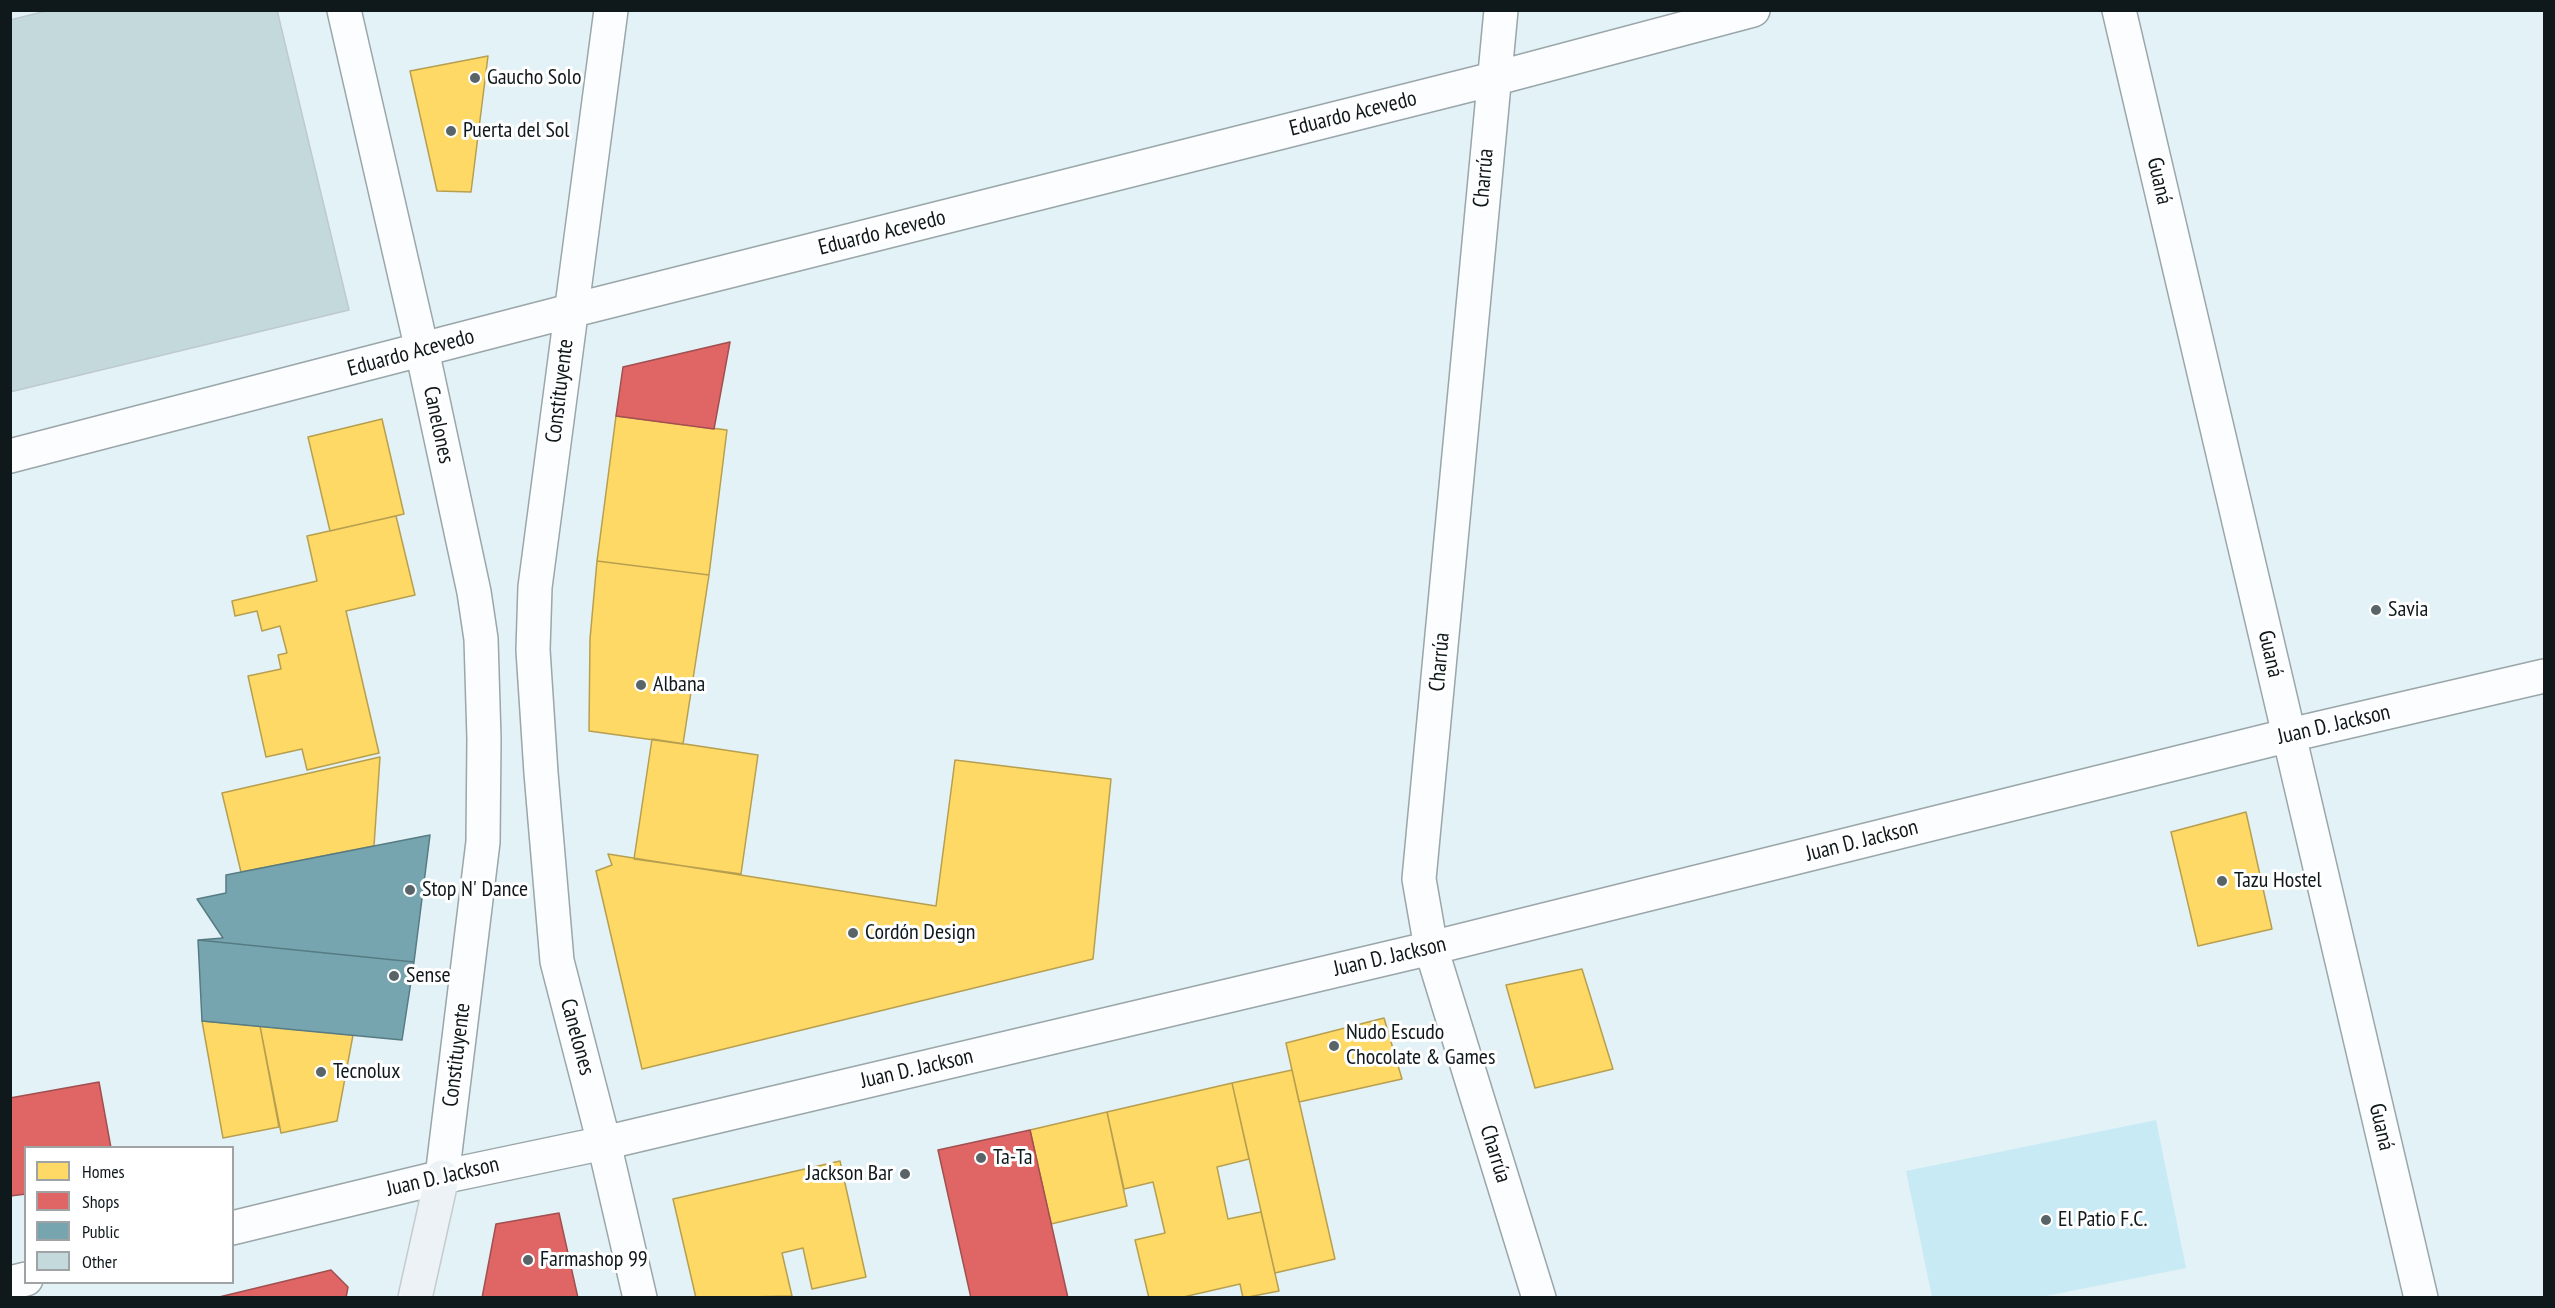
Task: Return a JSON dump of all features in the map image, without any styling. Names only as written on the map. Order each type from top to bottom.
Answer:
[{"type":"main road","name":"Constituyente","points":[[415,1298],[442,1177]]},
{"type":"street","name":"Canelones","points":[[344,10],[422,350],[474,592],[482,639],[484,739]]},
{"type":"street","name":"Constituyente","points":[[541,773],[533,650],[535,587],[611,10]]},
{"type":"street","name":"Charrúa","points":[[1501,10],[1419,879],[1431,948],[1539,1298]]},
{"type":"street","name":"Eduardo Acevedo","points":[[10,456],[570,311],[1493,79],[1754,10]]},
{"type":"street","name":"Guaná","points":[[2119,10],[2421,1298]]},
{"type":"street","name":"Juan D. Jackson","points":[[234,1228],[442,1177],[604,1143],[1431,948],[2290,735],[2544,675]]},
{"type":"street","name":"Constituyente","points":[[442,1177],[483,842],[484,739]]},
{"type":"street","name":"Canelones","points":[[541,773],[557,961],[604,1143],[640,1298]]},
{"type":"shaded area","name":"El Patio F.C.","points":[[2156,1120],[2186,1268],[2041,1297],[1932,1297],[1906,1171]]},
{"type":"building: Homes","name":"Puerta del Sol","points":[[488,56],[471,192],[437,191],[410,71]]},
{"type":"building: Homes","points":[[616,416],[727,430],[709,575],[597,561]]},
{"type":"building: Homes","points":[[382,419],[404,514],[330,531],[308,437]]},
{"type":"building: Homes","points":[[396,516],[415,595],[346,611],[379,753],[307,770],[302,749],[266,757],[248,676],[281,669],[278,655],[287,653],[280,626],[262,631],[257,611],[235,616],[232,601],[317,581],[307,536]]},
{"type":"building: Homes","name":"Albana","points":[[597,561],[709,575],[683,744],[589,731],[590,639]]},
{"type":"building: Homes","points":[[652,739],[758,755],[741,874],[634,859]]},
{"type":"building: Homes","points":[[380,757],[374,846],[241,872],[222,793]]},
{"type":"building: Homes","name":"Cordón Design","points":[[955,760],[1111,779],[1093,959],[642,1069],[596,871],[612,865],[608,854],[936,906]]},
{"type":"building: Homes","name":"Tazu Hostel","points":[[2246,812],[2272,929],[2198,946],[2171,832]]},
{"type":"building: Homes","points":[[1582,969],[1613,1069],[1535,1088],[1506,985]]},
{"type":"building: Homes","points":[[1384,1018],[1402,1079],[1299,1102],[1286,1043]]},
{"type":"building: Homes","points":[[202,1021],[260,1026],[279,1127],[223,1138]]},
{"type":"building: Homes","points":[[260,1026],[353,1035],[337,1121],[281,1133]]},
{"type":"building: Homes","points":[[1292,1070],[1335,1259],[1275,1273],[1232,1083]]},
{"type":"building: Homes","points":[[1232,1083],[1249,1159],[1217,1167],[1228,1219],[1261,1212],[1279,1291],[1243,1298],[1240,1284],[1179,1298],[1149,1298],[1135,1240],[1165,1233],[1153,1182],[1124,1189],[1107,1112]]},
{"type":"building: Homes","points":[[1107,1112],[1127,1206],[1051,1224],[1030,1130]]},
{"type":"building: Homes","points":[[840,1161],[866,1277],[812,1289],[803,1248],[782,1253],[792,1296],[696,1298],[673,1199]]},
{"type":"building: Shops","points":[[730,342],[714,429],[616,416],[623,367]]},
{"type":"building: Shops","points":[[99,1082],[111,1146],[24,1146],[24,1194],[10,1196],[10,1098]]},
{"type":"building: Shops","points":[[1030,1130],[1068,1298],[971,1298],[938,1150]]},
{"type":"building: Shops","points":[[559,1213],[578,1298],[482,1298],[496,1224]]},
{"type":"building: Shops","points":[[331,1270],[348,1287],[346,1298],[215,1298]]},
{"type":"building: Public","points":[[430,835],[414,962],[198,940],[223,938],[197,899],[226,893],[226,875]]},
{"type":"building: Public","points":[[198,940],[414,962],[402,1040],[202,1021]]},
{"type":"building: Other","points":[[50,10],[277,10],[349,310],[10,392],[10,20]]},
{"type":"place","name":"Gaucho Solo","points":[[475,78]]},
{"type":"place","name":"Puerta del Sol","points":[[451,131]]},
{"type":"place","name":"Savia","points":[[2376,610]]},
{"type":"place","name":"Albana","points":[[641,685]]},
{"type":"place","name":"Tazu Hostel","points":[[2222,881]]},
{"type":"place","name":"Stop N' Dance","points":[[410,890]]},
{"type":"place","name":"Cordón Design","points":[[853,933]]},
{"type":"place","name":"Sense","points":[[394,976]]},
{"type":"place","name":"Nudo Escudo Chocolate & Games","points":[[1334,1046]]},
{"type":"place","name":"Tecnolux","points":[[321,1072]]},
{"type":"place","name":"Ta-Ta","points":[[981,1158]]},
{"type":"place","name":"Jackson Bar","points":[[905,1174]]},
{"type":"place","name":"El Patio F.C.","points":[[2046,1220]]},
{"type":"place","name":"Farmashop 99","points":[[528,1260]]}]
